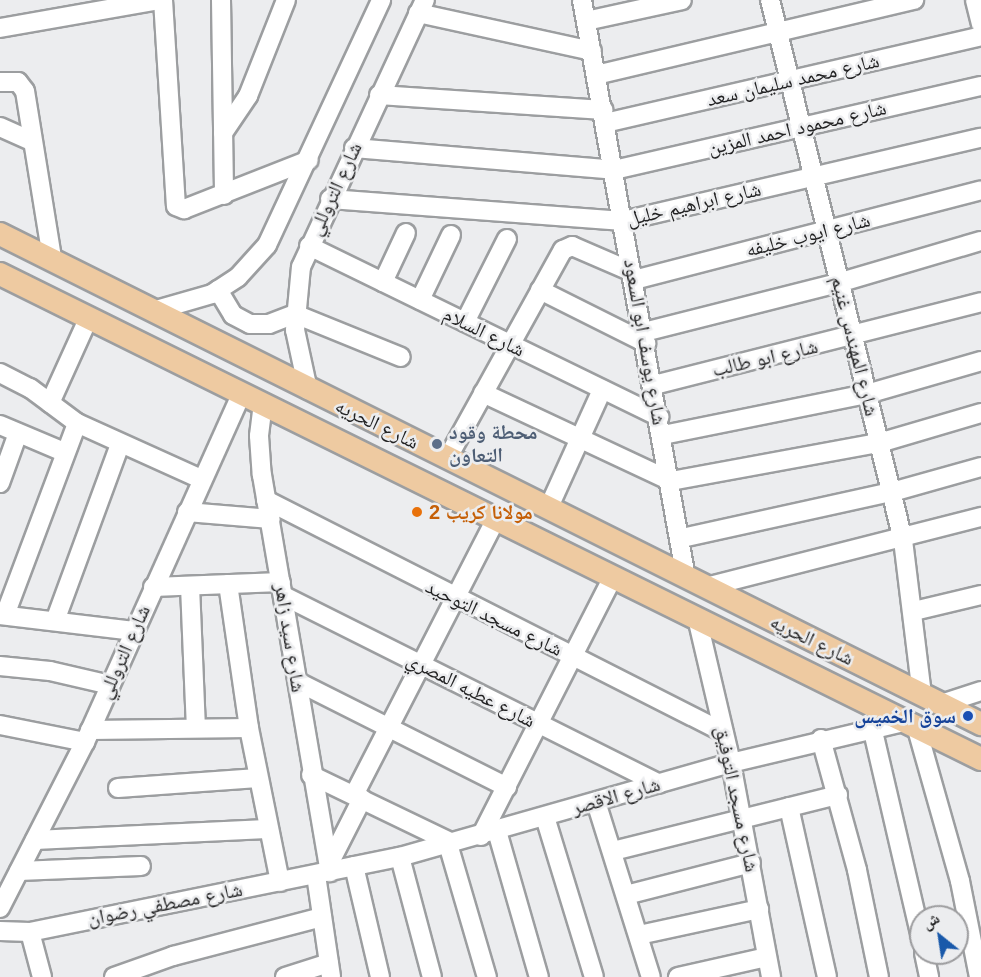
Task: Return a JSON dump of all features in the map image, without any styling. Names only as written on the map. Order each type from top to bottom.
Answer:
[{"type":"main road","name":"شارع الحريه","points":[[0,234],[52,258],[308,390],[981,724]]},
{"type":"main road","name":"شارع الحريه","points":[[0,274],[263,403],[698,622],[981,759]]},
{"type":"street","points":[[0,28],[161,0],[175,202],[184,209],[309,160]]},
{"type":"street","points":[[221,0],[224,195]]},
{"type":"street","points":[[223,133],[248,96],[286,0]]},
{"type":"street","name":"شارع التروللي","points":[[153,311],[184,305],[218,290],[243,272],[267,246],[309,160],[381,0]]},
{"type":"street","name":"شارع يوسف ابو السعود","points":[[582,0],[682,538],[696,582]]},
{"type":"street","points":[[586,21],[682,0]]},
{"type":"street","name":"شارع المهندس غنيم","points":[[770,0],[838,283],[892,492],[932,699]]},
{"type":"street","points":[[596,75],[914,0]]},
{"type":"street","points":[[977,2],[981,24]]},
{"type":"street","points":[[421,7],[592,51]]},
{"type":"street","name":"شارع التروللي","points":[[308,390],[295,314],[309,246],[421,7]]},
{"type":"street","name":"شارع محمد سليمان سعد","points":[[379,95],[604,116],[790,81],[981,36]]},
{"type":"street","points":[[0,82],[14,81],[24,87],[52,258]]},
{"type":"street","name":"شارع محمود احمد المزين","points":[[354,148],[614,170],[981,86]]},
{"type":"street","points":[[0,127],[32,141]]},
{"type":"street","name":"شارع ابراهيم خليل","points":[[330,199],[623,221],[981,138]]},
{"type":"street","name":"شارع ايوب خليفه","points":[[633,276],[981,190]]},
{"type":"street","points":[[383,282],[406,232]]},
{"type":"street","points":[[420,300],[452,235]]},
{"type":"street","points":[[465,322],[507,239]]},
{"type":"street","points":[[540,290],[645,337],[981,241]]},
{"type":"street","name":"شارع السلام","points":[[309,246],[659,417]]},
{"type":"street","points":[[447,459],[540,290],[567,247],[633,276]]},
{"type":"street","points":[[218,290],[233,315],[250,324],[269,324],[295,314],[401,357]]},
{"type":"street","name":"شارع ابو طالب","points":[[654,385],[853,337],[981,302]]},
{"type":"street","points":[[50,403],[89,317]]},
{"type":"street","points":[[663,435],[867,394],[981,361]]},
{"type":"street","points":[[0,373],[50,403],[77,423],[201,479]]},
{"type":"street","points":[[548,509],[603,390]]},
{"type":"street","name":"شارع التروللي","points":[[0,908],[12,875],[35,840],[87,736],[201,479],[242,393]]},
{"type":"street","points":[[483,393],[671,481],[879,443],[981,413]]},
{"type":"street","name":"شارع سيد زاهر","points":[[263,403],[259,436],[266,500],[298,682],[325,870],[322,916],[330,970]]},
{"type":"street","points":[[77,423],[2,615],[134,631]]},
{"type":"street","points":[[0,425],[64,452]]},
{"type":"street","points":[[1,479],[18,433]]},
{"type":"street","points":[[55,621],[120,444]]},
{"type":"street","points":[[682,538],[892,492],[981,467]]},
{"type":"street","name":"شارع مسجد التوحيد","points":[[266,500],[455,599],[723,732]]},
{"type":"street","points":[[187,512],[271,519]]},
{"type":"street","points":[[325,870],[389,728],[495,521]]},
{"type":"street","points":[[696,582],[980,523]]},
{"type":"street","points":[[539,977],[489,834],[507,787],[612,579]]},
{"type":"street","points":[[153,587],[228,584],[282,589]]},
{"type":"street","points":[[228,584],[249,728],[267,829],[280,882]]},
{"type":"street","points":[[190,586],[196,728]]},
{"type":"street","name":"شارع عطيه المصري","points":[[282,589],[422,665],[658,784]]},
{"type":"street","points":[[914,611],[981,595]]},
{"type":"street","name":"شارع مسجد التوفيق","points":[[698,622],[743,819],[771,977]]},
{"type":"street","points":[[0,666],[50,671],[110,685]]},
{"type":"street","points":[[298,682],[507,787]]},
{"type":"street","points":[[932,699],[981,691]]},
{"type":"street","points":[[0,725],[87,736],[196,728],[249,728]]},
{"type":"street","points":[[910,725],[946,825],[979,977]]},
{"type":"street","name":"شارع الاقصر","points":[[325,870],[400,856],[489,834],[821,739],[872,728],[910,725]]},
{"type":"street","points":[[872,728],[913,905]]},
{"type":"street","points":[[821,739],[838,795],[879,977]]},
{"type":"street","points":[[311,775],[450,844],[487,977]]},
{"type":"street","points":[[118,788],[258,778]]},
{"type":"street","points":[[613,851],[838,795]]},
{"type":"street","points":[[596,802],[651,977]]},
{"type":"street","points":[[789,807],[826,977]]},
{"type":"street","points":[[545,817],[594,977]]},
{"type":"street","points":[[35,840],[267,829]]},
{"type":"street","points":[[400,856],[432,977]]},
{"type":"street","points":[[626,895],[751,863]]},
{"type":"street","points":[[12,875],[141,866]]},
{"type":"street","points":[[354,866],[380,977]]},
{"type":"street","name":"شارع مصطفي رضوان","points":[[0,931],[30,932],[280,882],[325,870]]},
{"type":"street","points":[[639,935],[759,909]]},
{"type":"street","points":[[114,977],[173,956],[322,916]]},
{"type":"street","points":[[30,932],[42,977]]},
{"type":"street","points":[[678,977],[767,957]]},
{"type":"street","points":[[285,977],[330,970]]},
{"type":"place","name":"محطة وقود التعاون","points":[[437,444]]},
{"type":"place","name":"مولانا كريب 2","points":[[417,512]]},
{"type":"place","name":"سوق الخميس","points":[[968,716]]}]
